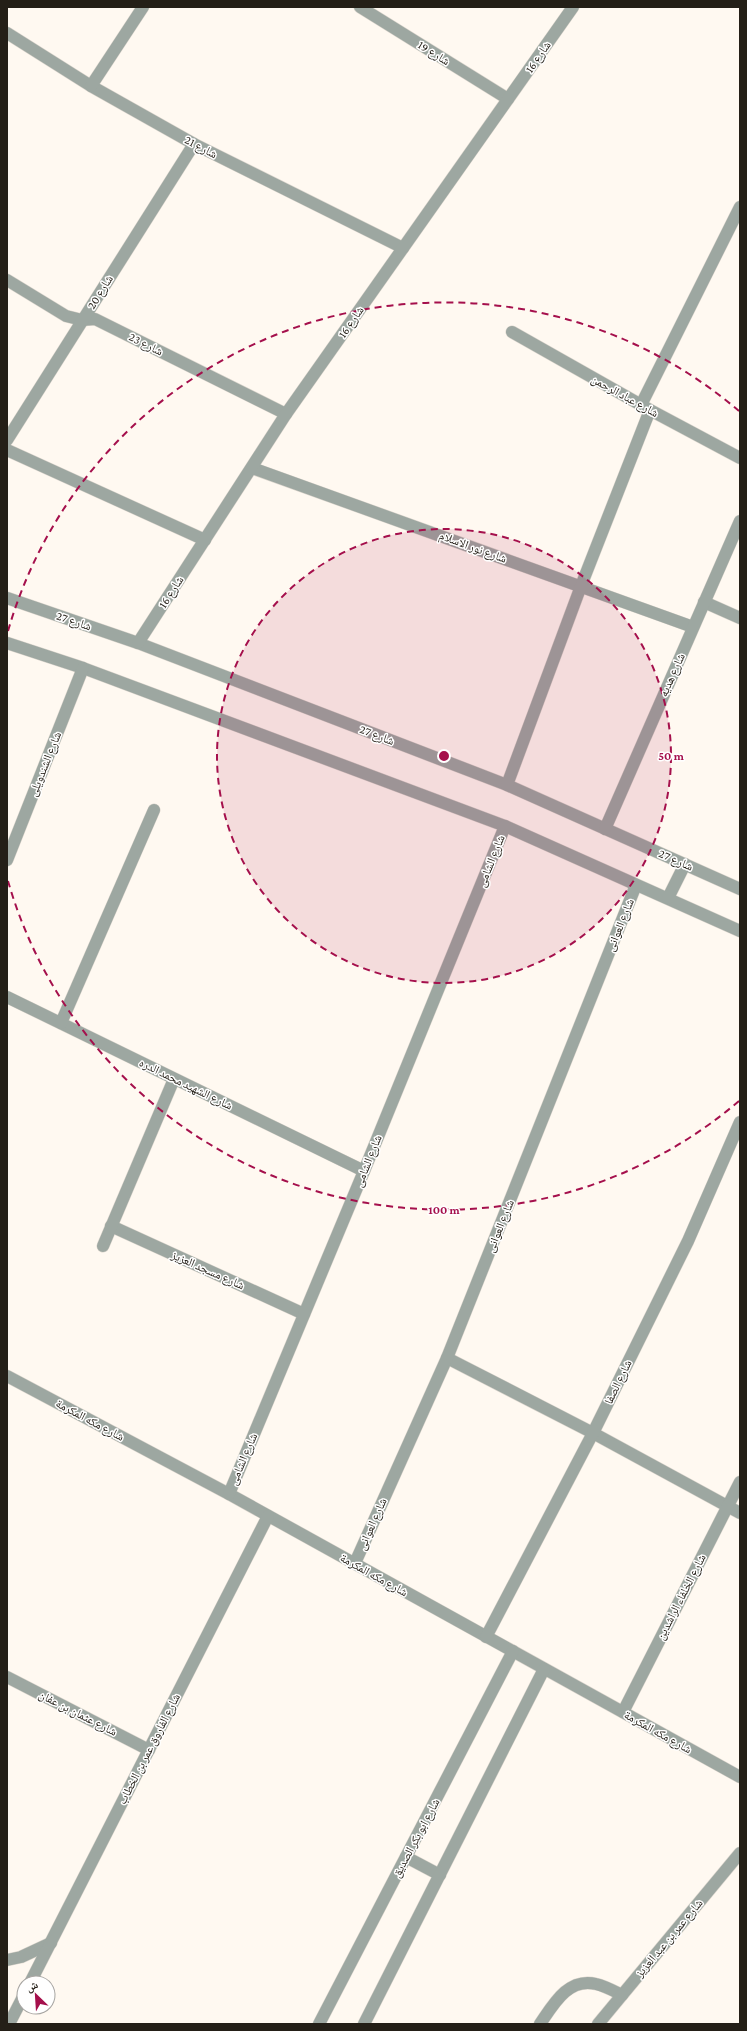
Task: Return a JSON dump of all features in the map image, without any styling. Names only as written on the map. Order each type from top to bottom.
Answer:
[{"type":"street","points":[[91,86],[143,7]]},
{"type":"street","name":"شارع 19","points":[[360,7],[508,99]]},
{"type":"street","name":"شارع 16","points":[[138,643],[286,414],[573,7]]},
{"type":"street","name":"شارع 21","points":[[7,33],[91,86],[194,144],[403,248]]},
{"type":"street","name":"شارع 20","points":[[7,440],[194,144]]},
{"type":"street","points":[[507,785],[645,408],[740,207]]},
{"type":"street","name":"شارع 23","points":[[7,280],[57,312],[82,320],[95,319],[104,323],[286,414]]},
{"type":"street","name":"شارع عباد الرحمن","points":[[512,332],[645,408],[740,458]]},
{"type":"street","points":[[7,450],[205,540]]},
{"type":"street","name":"شارع نور الاسلام","points":[[252,468],[693,627]]},
{"type":"street","name":"شارع هديه","points":[[605,828],[740,521]]},
{"type":"street","name":"شارع 27","points":[[7,598],[138,643],[507,785],[740,889]]},
{"type":"street","points":[[704,602],[740,618]]},
{"type":"street","points":[[7,643],[83,668],[505,826],[740,931]]},
{"type":"street","name":"شارع الشندويلى","points":[[7,860],[83,668]]},
{"type":"street","points":[[61,1023],[154,810]]},
{"type":"street","name":"شارع الشامى","points":[[229,1494],[364,1171],[505,826]]},
{"type":"street","points":[[668,898],[685,864]]},
{"type":"street","name":"شارع العوانى","points":[[354,1563],[447,1358],[636,885]]},
{"type":"street","name":"شارع الشهيد محمد الدره","points":[[7,997],[364,1171]]},
{"type":"street","points":[[103,1246],[174,1079]]},
{"type":"street","name":"شارع الصفا","points":[[486,1636],[593,1433],[688,1241],[740,1122]]},
{"type":"street","name":"شارع مسجد العزيز","points":[[111,1226],[304,1314]]},
{"type":"street","points":[[447,1358],[593,1433],[740,1513]]},
{"type":"street","name":"شارع مكه المكرمة","points":[[7,1376],[229,1494],[740,1777]]},
{"type":"street","name":"شارع الخلفاء الراشدين","points":[[623,1712],[740,1482]]},
{"type":"street","name":"شارع الفاروق عمر بن الخطاب","points":[[34,1975],[268,1516]]},
{"type":"street","name":"شارع ابو بكر الصديق","points":[[319,2024],[513,1652]]},
{"type":"street","points":[[364,2024],[544,1669]]},
{"type":"street","name":"شارع عثمان بن عفان","points":[[7,1677],[149,1750]]},
{"type":"street","name":"شارع عمر بن عبد العزيز","points":[[598,2024],[740,1853]]},
{"type":"street","points":[[406,1858],[440,1875]]},
{"type":"street","points":[[7,1960],[21,1957],[51,1943]]},
{"type":"street","points":[[540,2024],[560,1994],[571,1987],[583,1983],[596,1984],[622,1995]]},
{"type":"street","points":[[9,2024],[16,2010]]}]
